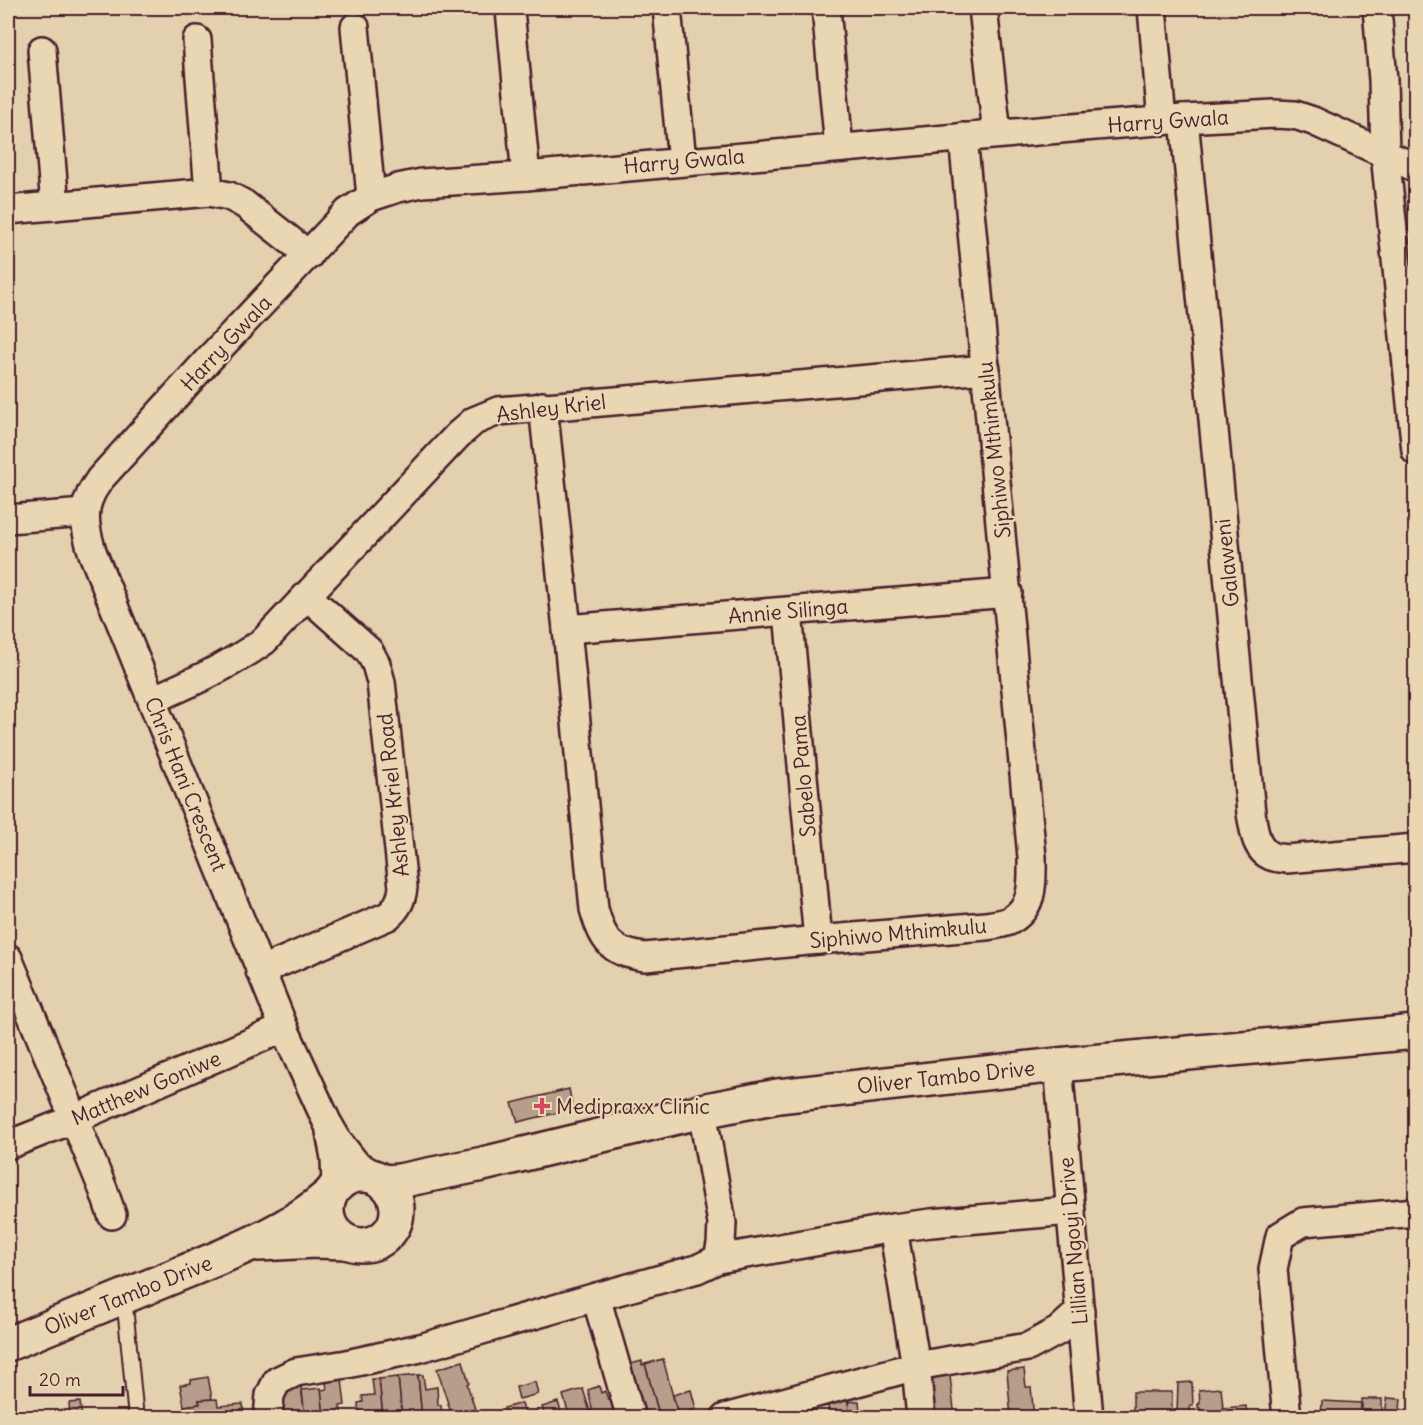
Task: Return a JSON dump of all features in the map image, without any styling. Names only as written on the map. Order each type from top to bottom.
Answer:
[{"type":"street","points":[[667,8],[682,161]]},
{"type":"street","points":[[826,8],[839,148]]},
{"type":"street","points":[[983,8],[998,134]]},
{"type":"street","name":"Galaweni","points":[[1152,8],[1173,120],[1255,835],[1263,851],[1271,856],[1286,859],[1416,848]]},
{"type":"street","points":[[1377,8],[1383,80],[1385,154],[1416,451]]},
{"type":"street","points":[[510,10],[526,176]]},
{"type":"street","points":[[355,27],[371,197]]},
{"type":"street","points":[[197,40],[209,192]]},
{"type":"street","points":[[42,50],[55,206]]},
{"type":"street","name":"Harry Gwala","points":[[85,513],[89,496],[100,478],[348,212],[371,197],[398,188],[422,183],[526,176],[998,134],[1274,114],[1295,115],[1313,121],[1416,168]]},
{"type":"street","name":"Siphiwo Mthimkulu","points":[[543,406],[594,909],[598,924],[611,945],[632,956],[645,957],[986,926],[1007,922],[1023,912],[1030,898],[1032,857],[963,137]]},
{"type":"street","points":[[8,210],[209,192],[229,196],[244,204],[309,255]]},
{"type":"street","name":"Ashley Kriel","points":[[152,700],[212,673],[264,641],[458,435],[474,421],[498,411],[986,369]]},
{"type":"street","points":[[8,519],[85,513]]},
{"type":"street","name":"Chris Hani Crescent","points":[[85,513],[93,554],[284,1028],[327,1122],[345,1152],[357,1164],[381,1180]]},
{"type":"street","name":"Annie Silinga","points":[[567,629],[1008,593]]},
{"type":"street","name":"Ashley Kriel Road","points":[[260,971],[388,916],[402,898],[381,682],[369,651],[308,596]]},
{"type":"street","name":"Sabelo Pama","points":[[788,612],[818,940]]},
{"type":"street","points":[[8,958],[112,1215]]},
{"type":"street","name":"Matthew Goniwe","points":[[8,1145],[74,1119],[284,1028]]},
{"type":"street","name":"Oliver Tambo Drive","points":[[381,1180],[399,1181],[483,1164],[702,1111],[778,1096],[1058,1065],[1416,1032]]},
{"type":"street","name":"Lillian Ngoyi Drive","points":[[1058,1065],[1089,1418]]},
{"type":"street","points":[[702,1111],[722,1223],[718,1258]]},
{"type":"street","name":"Chris Hani Crescent","points":[[327,1122],[335,1158],[333,1190]]},
{"type":"street","name":"Oliver Tambo Drive","points":[[395,1225],[408,1211],[431,1194],[455,1178],[483,1164]]},
{"type":"street","points":[[363,1174],[381,1180],[395,1195],[398,1210],[395,1225],[387,1236],[374,1244],[360,1246],[347,1242],[335,1234],[328,1222],[327,1208],[333,1190],[348,1177],[363,1174]]},
{"type":"street","name":"Oliver Tambo Drive","points":[[8,1344],[248,1245],[299,1218],[314,1208],[333,1190]]},
{"type":"street","points":[[268,1418],[270,1395],[277,1381],[296,1372],[347,1364],[420,1348],[697,1269],[718,1258],[893,1228],[1071,1211]]},
{"type":"street","points":[[1287,1418],[1273,1269],[1280,1236],[1303,1222],[1416,1212]]},
{"type":"street","points":[[893,1228],[916,1366],[921,1418]]},
{"type":"street","name":"Oliver Tambo Drive","points":[[248,1245],[315,1241],[347,1242]]},
{"type":"street","points":[[596,1297],[631,1418]]},
{"type":"street","points":[[725,1418],[778,1410],[916,1366],[1028,1347],[1058,1331],[1080,1311]]},
{"type":"lane","points":[[124,1296],[136,1418]]},
{"type":"building","name":"Medipraxx Clinic","points":[[569,1089],[573,1109],[518,1122],[512,1103]]},
{"type":"building","points":[[663,1359],[678,1415],[672,1416],[673,1418],[660,1418],[645,1364]]},
{"type":"building","points":[[463,1361],[475,1409],[452,1416],[437,1369]]},
{"type":"building","points":[[642,1361],[642,1365],[645,1364],[660,1418],[640,1418],[620,1367]]},
{"type":"building","points":[[949,1368],[955,1418],[935,1418],[931,1377]]},
{"type":"building","points":[[1024,1369],[1026,1387],[1031,1387],[1034,1418],[1011,1418],[1007,1371]]},
{"type":"building","points":[[418,1375],[422,1418],[402,1418],[398,1377]]},
{"type":"building","points":[[418,1375],[423,1375],[425,1389],[437,1387],[438,1405],[441,1405],[442,1418],[422,1418]]},
{"type":"building","points":[[208,1377],[212,1399],[199,1400],[200,1404],[184,1406],[180,1385]]},
{"type":"building","points":[[398,1377],[402,1418],[383,1418],[379,1379]]},
{"type":"building","points":[[372,1379],[379,1379],[383,1418],[359,1418],[358,1403],[363,1402],[362,1396],[374,1395]]},
{"type":"building","points":[[342,1380],[345,1405],[340,1406],[342,1418],[324,1418],[321,1390],[327,1389],[326,1382]]},
{"type":"building","points":[[535,1382],[538,1394],[519,1399],[516,1387]]},
{"type":"building","points":[[1192,1382],[1193,1405],[1190,1405],[1190,1412],[1194,1412],[1194,1418],[1175,1418],[1178,1383]]},
{"type":"building","points":[[301,1386],[305,1418],[280,1418],[278,1395]]},
{"type":"building","points":[[599,1386],[601,1393],[605,1391],[608,1399],[612,1397],[616,1412],[594,1418],[588,1390]]},
{"type":"building","points":[[321,1388],[324,1418],[305,1418],[302,1390]]},
{"type":"building","points":[[1221,1388],[1223,1408],[1246,1406],[1247,1418],[1201,1418],[1200,1408],[1198,1408],[1199,1390]]},
{"type":"building","points":[[583,1389],[592,1418],[570,1418],[563,1395]]},
{"type":"building","points":[[691,1390],[696,1409],[678,1415],[673,1395]]},
{"type":"building","points":[[847,1391],[850,1418],[829,1418],[827,1396]]},
{"type":"building","points":[[1133,1392],[1172,1392],[1172,1418],[1137,1418],[1137,1414],[1133,1414]]},
{"type":"building","points":[[1387,1398],[1401,1399],[1399,1418],[1385,1418]]},
{"type":"building","points":[[217,1399],[218,1406],[243,1404],[244,1418],[185,1418],[184,1406],[200,1404],[199,1400]]},
{"type":"building","points":[[1362,1399],[1382,1399],[1382,1412],[1362,1412]]},
{"type":"building","points":[[859,1401],[860,1412],[868,1412],[868,1418],[850,1418],[848,1402]]},
{"type":"building","points":[[1322,1401],[1361,1403],[1360,1417],[1321,1417]]},
{"type":"building","points":[[80,1402],[82,1418],[70,1418],[69,1403]]},
{"type":"building","points":[[558,1402],[563,1418],[545,1418],[542,1407]]},
{"type":"building","points":[[522,1403],[526,1418],[507,1418],[504,1408]]},
{"type":"building","points":[[538,1411],[540,1418],[526,1418],[525,1414]]},
{"type":"building","points":[[1305,1411],[1317,1412],[1317,1418],[1305,1418]]},
{"type":"building","points":[[913,1412],[914,1418],[888,1418],[888,1415]]},
{"type":"building","points":[[1065,1415],[1065,1418],[1040,1417]]},
{"type":"place","name":"Medipraxx Clinic","points":[[542,1106]]}]
